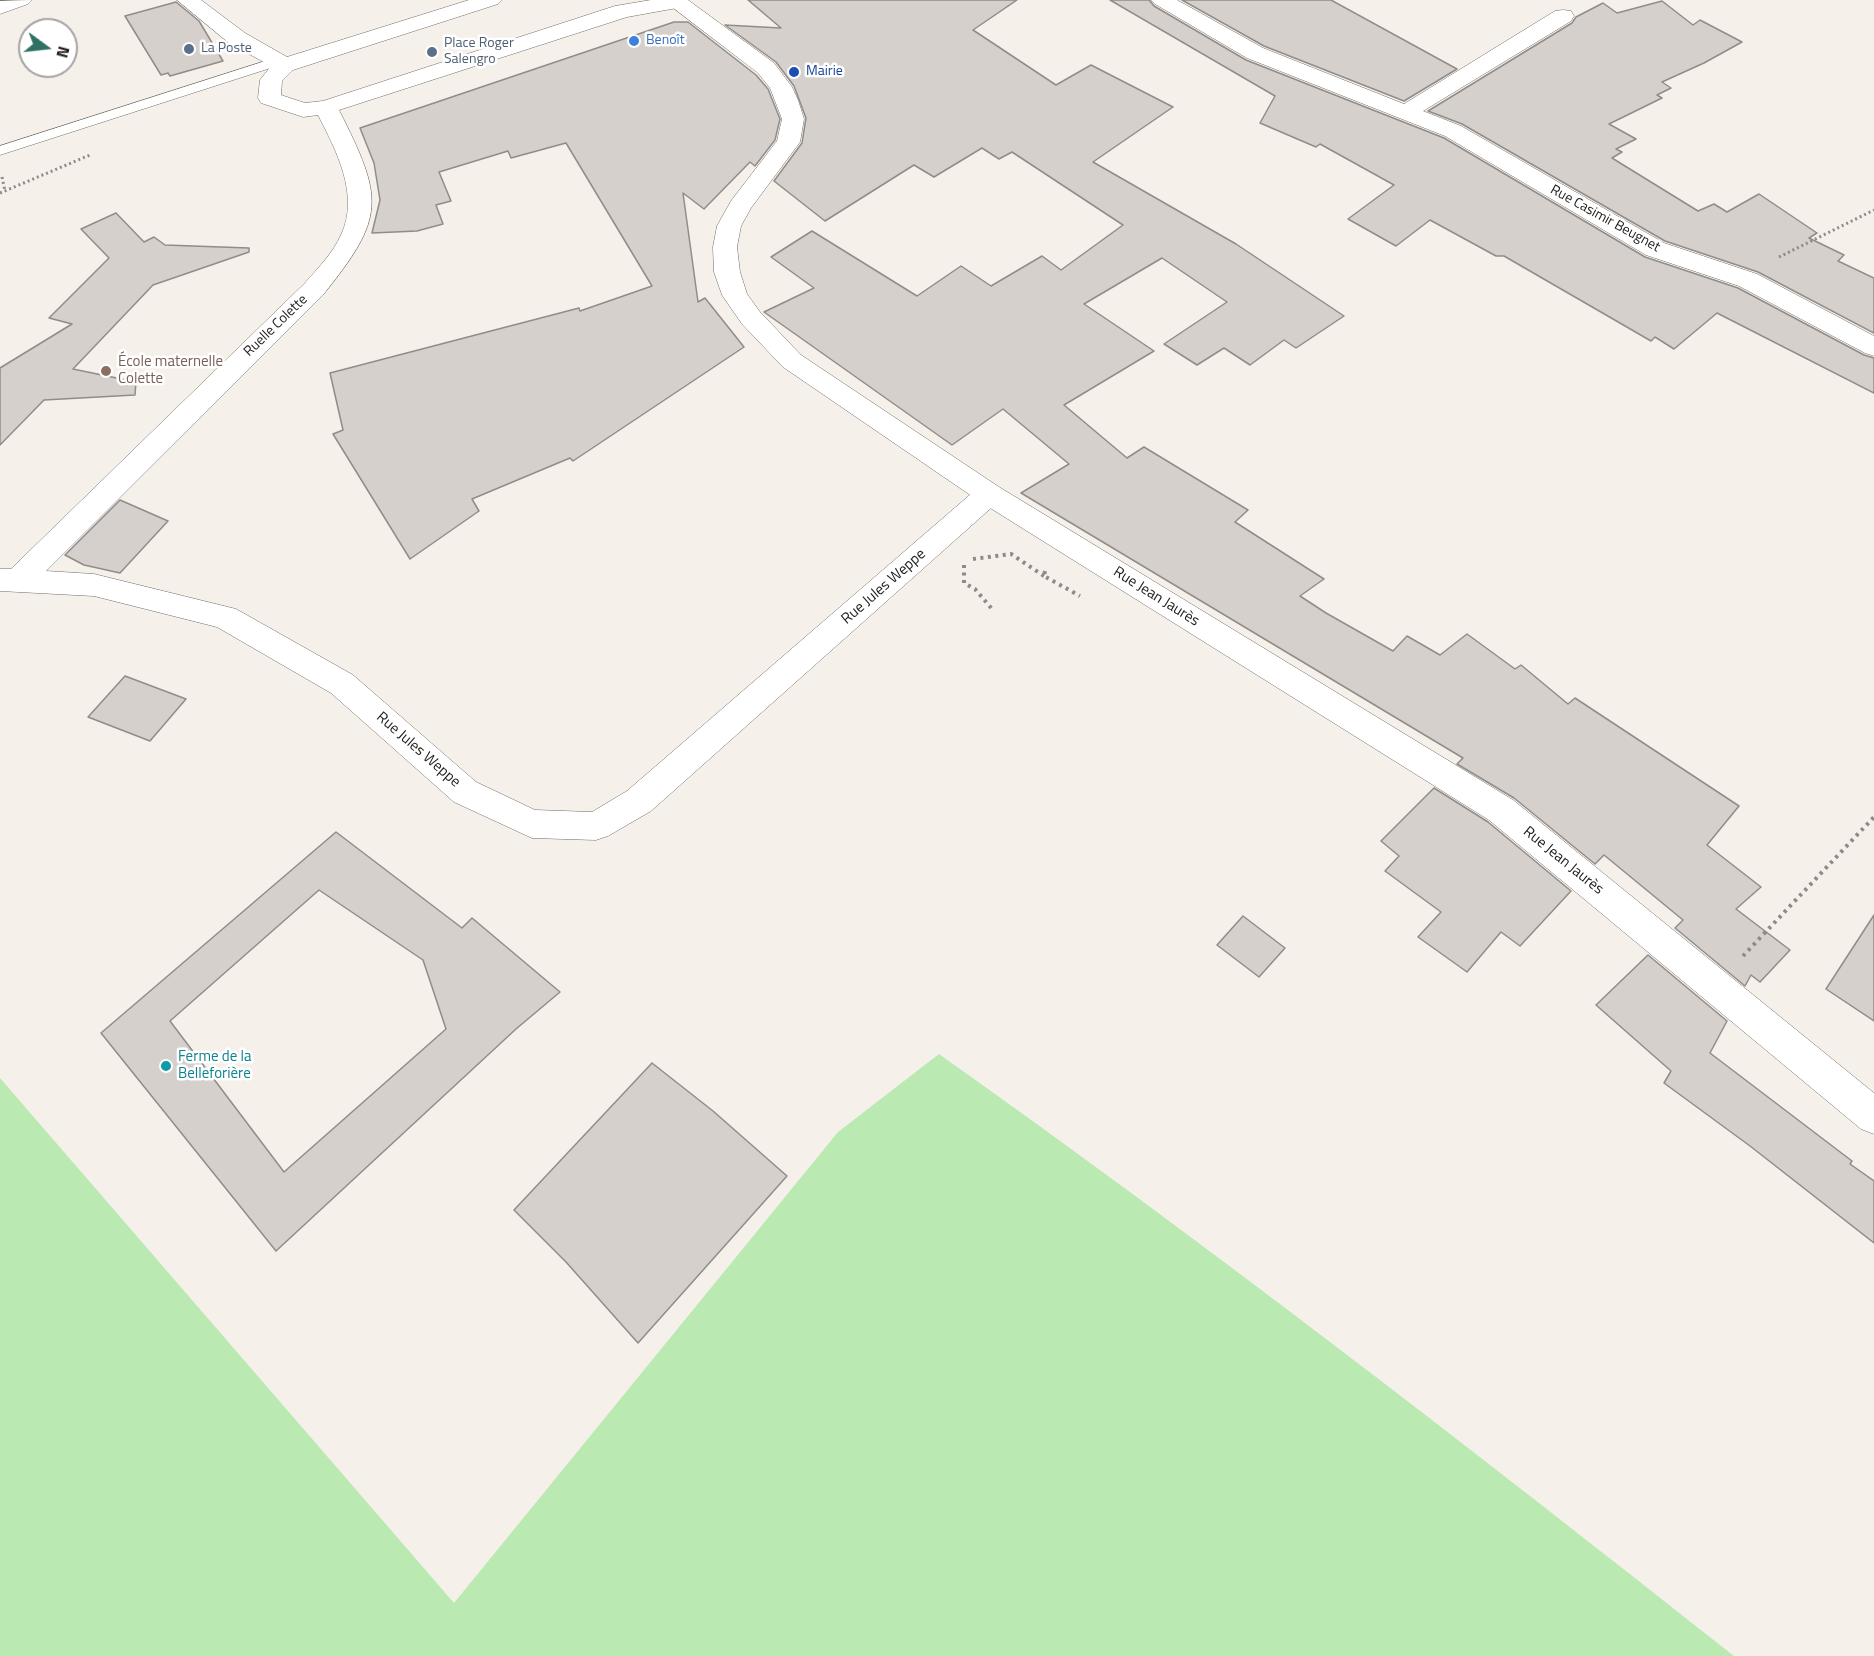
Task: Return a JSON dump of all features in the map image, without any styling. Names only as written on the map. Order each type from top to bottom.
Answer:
[{"type":"street","points":[[0,8],[21,0]]},
{"type":"street","points":[[188,0],[237,38],[281,63]]},
{"type":"street","points":[[491,0],[281,63],[271,80],[269,98],[303,110],[326,107],[623,11],[678,1]]},
{"type":"street","name":"Rue Casimir Beugnet","points":[[1162,0],[1255,53],[1453,131],[1655,249],[1748,279],[1874,346]]},
{"type":"street","name":"Rue Jean Jaurès","points":[[678,1],[766,68],[781,87],[793,119],[788,142],[740,206],[729,226],[724,247],[727,272],[735,295],[751,318],[792,361],[989,494],[1501,810],[1874,1116]]},
{"type":"street","points":[[1406,112],[1563,16]]},
{"type":"street","name":"Ruelle Colette","points":[[8,581],[314,289],[346,249],[360,216],[359,187],[338,130],[326,107]]},
{"type":"street","name":"Rue Jules Weppe","points":[[8,581],[94,585],[225,616],[342,684],[465,792],[532,824],[596,826],[639,801],[989,494]]},
{"type":"lane","points":[[0,150],[281,63]]},
{"type":"path","points":[[1748,279],[1756,268],[1874,210]]},
{"type":"path","points":[[992,609],[975,589],[964,584],[964,561],[990,555],[1011,554],[1044,576]]},
{"type":"path","points":[[1714,986],[1874,817]]},
{"type":"green space","points":[[939,1054],[1241,1275],[1538,1502],[1734,1656],[0,1656],[0,1078],[454,1603],[838,1132]]},
{"type":"building","points":[[748,0],[1017,0],[973,30],[1056,85],[1091,65],[1173,107],[1093,162],[1236,244],[1344,316],[1296,348],[1284,340],[1250,365],[1224,348],[1197,365],[1164,344],[1227,302],[1162,258],[1084,304],[1154,351],[1064,405],[1127,458],[1144,447],[1248,510],[1235,522],[1324,579],[1300,596],[1326,613],[1393,651],[1407,636],[1440,655],[1467,634],[1515,669],[1521,665],[1568,704],[1575,698],[1739,806],[1707,845],[1761,887],[1736,909],[1790,950],[1760,982],[1751,975],[1745,986],[1675,928],[1683,920],[1604,855],[1595,864],[1514,798],[1457,764],[1463,758],[1021,493],[1069,464],[1003,409],[952,445],[764,312],[814,288],[771,257],[812,231],[917,296],[961,266],[991,286],[1042,256],[1061,270],[1123,225],[1012,152],[999,159],[982,148],[934,177],[914,165],[825,221],[774,181],[802,143],[806,118],[794,86],[776,62],[725,25],[781,28]]},
{"type":"building","points":[[1110,0],[1149,0],[1154,6],[1246,60],[1444,138],[1645,257],[1738,288],[1864,355],[1874,358],[1874,393],[1717,313],[1674,349],[1655,337],[1651,341],[1504,256],[1496,256],[1430,220],[1396,246],[1348,219],[1394,185],[1320,144],[1316,147],[1260,123],[1275,96]]},
{"type":"building","points":[[1182,0],[1331,0],[1457,69],[1404,101],[1264,46]]},
{"type":"building","points":[[1662,1],[1693,25],[1700,20],[1742,42],[1662,82],[1671,88],[1657,95],[1662,98],[1609,124],[1636,139],[1616,149],[1622,152],[1612,158],[1698,211],[1714,204],[1727,212],[1759,194],[1817,233],[1809,238],[1844,255],[1838,261],[1874,278],[1874,333],[1758,272],[1665,241],[1462,124],[1428,111],[1572,23],[1576,17],[1603,3],[1617,13]]},
{"type":"building","name":"La Poste","points":[[176,2],[199,21],[223,61],[170,76],[168,73],[161,75],[125,16]]},
{"type":"building","points":[[674,22],[688,22],[756,75],[768,89],[780,119],[775,140],[755,166],[750,162],[704,209],[683,193],[698,302],[705,298],[744,347],[573,461],[570,458],[472,499],[479,511],[410,559],[333,434],[343,430],[330,373],[579,308],[580,311],[652,286],[566,143],[511,158],[508,151],[439,172],[451,201],[436,205],[443,224],[417,231],[372,233],[380,200],[374,163],[360,128]]},
{"type":"building","points":[[116,213],[144,242],[154,237],[165,245],[249,248],[249,252],[153,285],[73,369],[136,382],[135,395],[44,400],[0,445],[0,368],[72,324],[49,318],[109,258],[81,229]]},
{"type":"building","points":[[120,500],[168,521],[120,573],[84,565],[65,555]]},
{"type":"building","points":[[125,676],[186,699],[150,741],[88,717]]},
{"type":"building","points":[[1434,788],[1488,822],[1571,891],[1520,946],[1501,932],[1467,972],[1418,937],[1441,912],[1385,871],[1399,856],[1381,841]]},
{"type":"building","name":"Ferme de la Belleforière","points":[[336,832],[462,928],[472,918],[560,992],[516,1029],[276,1251],[101,1033]],"holes":[[[319,890],[423,960],[446,1029],[284,1172],[170,1021]]]},
{"type":"building","points":[[1874,915],[1874,1021],[1826,989]]},
{"type":"building","points":[[1243,916],[1285,948],[1259,977],[1217,945]]},
{"type":"building","points":[[1648,955],[1727,1021],[1710,1053],[1852,1161],[1850,1164],[1874,1181],[1874,1243],[1750,1146],[1664,1083],[1671,1071],[1596,1005]]},
{"type":"building","points":[[652,1063],[713,1111],[787,1176],[638,1343],[566,1262],[514,1210]]},
{"type":"place","name":"Benoît","points":[[634,41]]},
{"type":"place","name":"La Poste","points":[[189,49]]},
{"type":"place","name":"Place Roger Salengro","points":[[432,52]]},
{"type":"place","name":"Mairie","points":[[794,72]]},
{"type":"place","name":"École maternelle Colette","points":[[106,371]]},
{"type":"place","name":"Ferme de la Belleforière","points":[[166,1066]]}]
